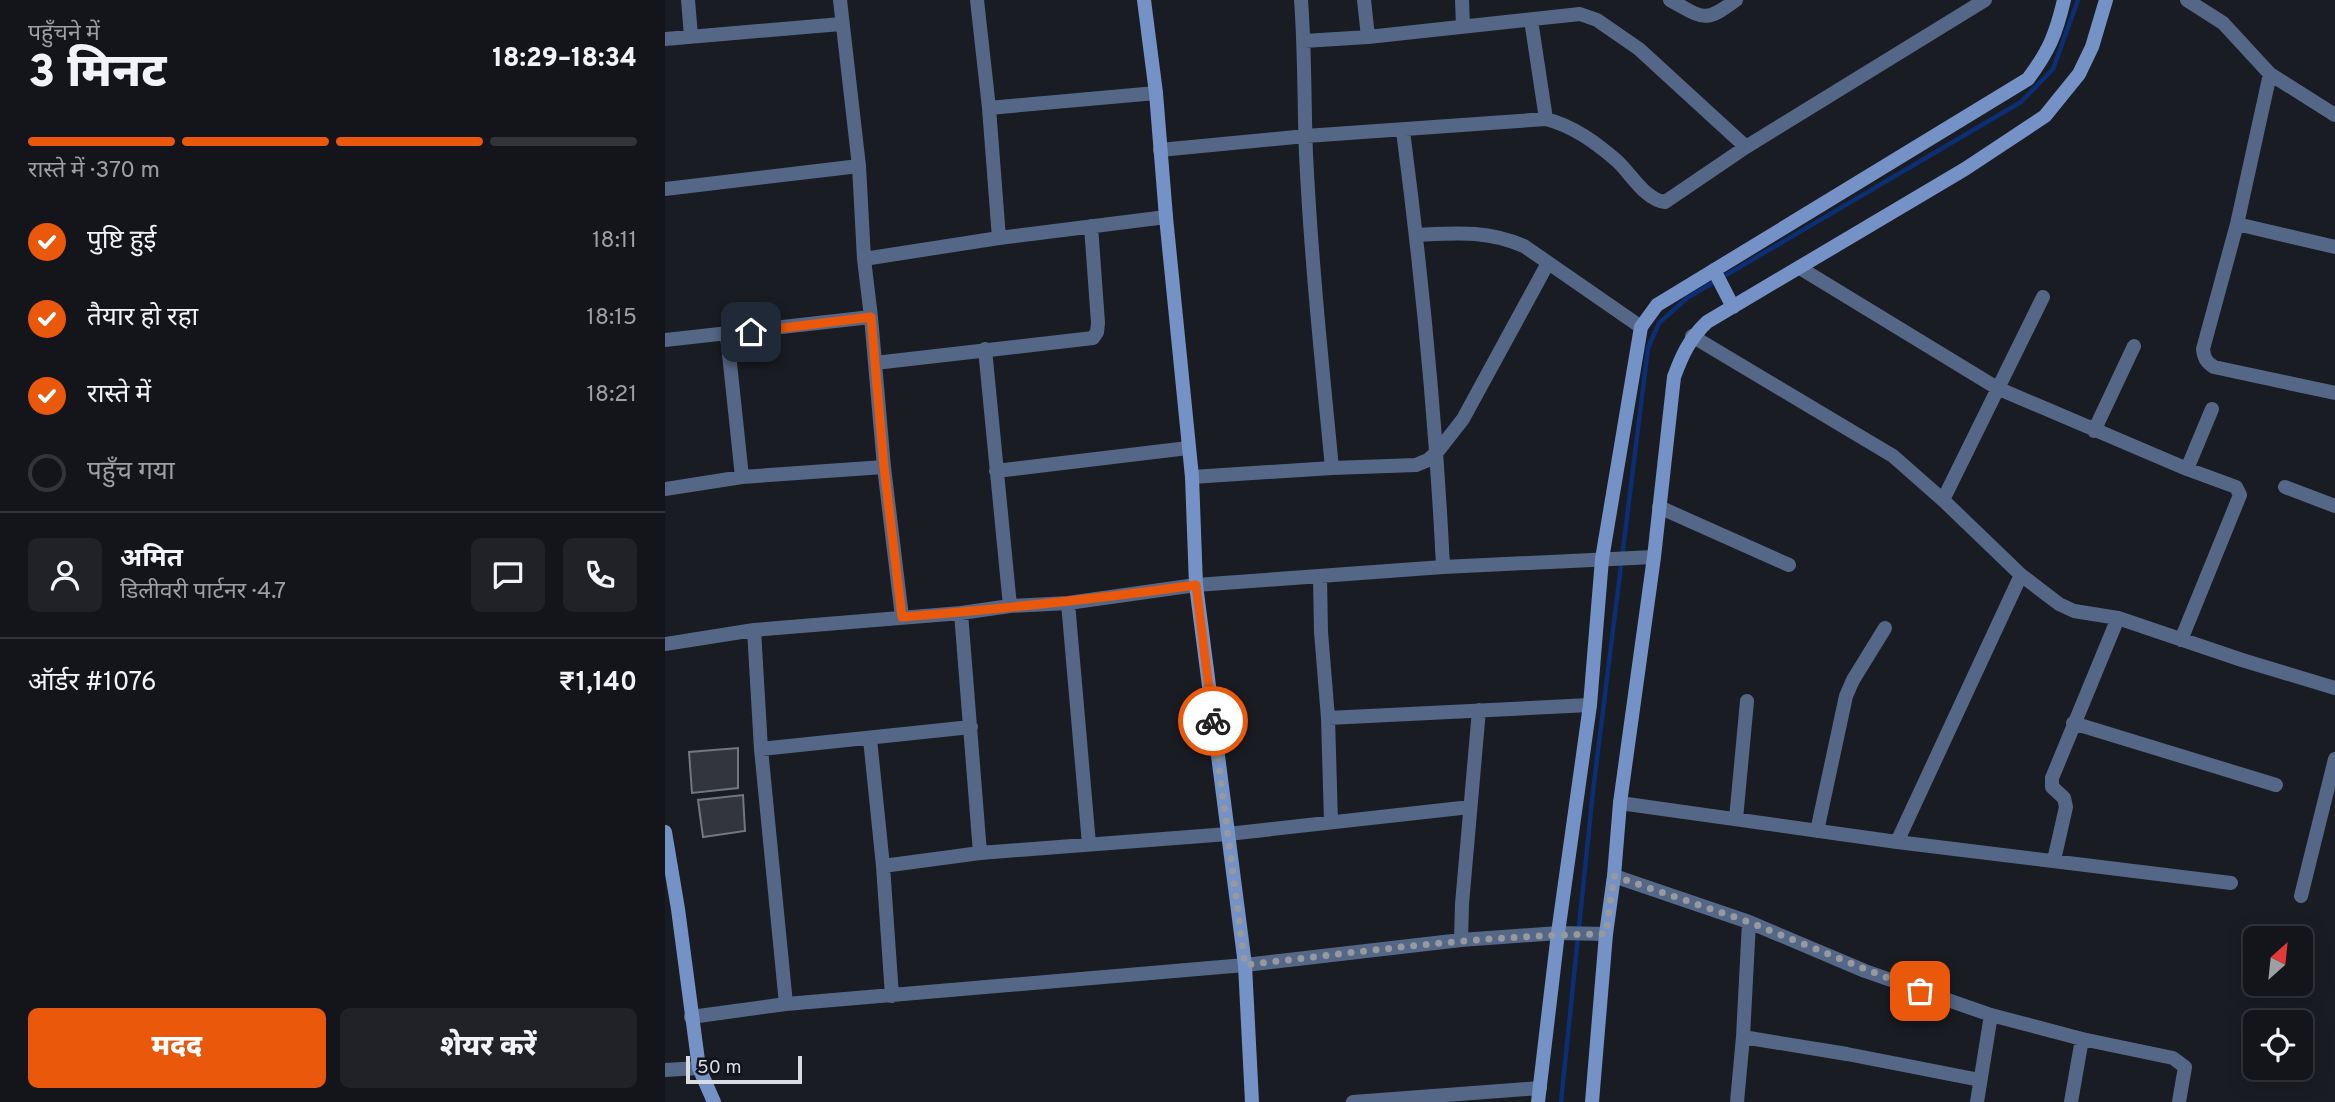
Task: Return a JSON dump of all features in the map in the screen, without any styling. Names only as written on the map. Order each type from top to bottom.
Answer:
[{"type":"main road","points":[[1144,0],[1156,93],[1192,477],[1196,585],[1245,965],[1252,1102]]},
{"type":"main road","points":[[1539,1095],[1563,933],[1590,705],[1602,559],[1641,327],[1657,305],[1716,273],[2028,79],[2055,36],[2064,0]]},
{"type":"main road","points":[[1593,1102],[1599,934],[1614,876],[1648,558],[1659,507],[1674,377],[1682,354],[1692,336],[1730,302],[1800,268],[1965,169],[2045,116],[2079,74],[2092,47],[2105,0]]},
{"type":"main road","points":[[1716,273],[1730,302]]},
{"type":"main road","points":[[665,832],[699,1068],[714,1102]]},
{"type":"street","points":[[688,0],[691,36]]},
{"type":"street","points":[[840,0],[859,166],[864,258],[884,467],[902,617]]},
{"type":"street","points":[[977,0],[999,238]]},
{"type":"street","points":[[1301,0],[1306,136],[1319,332],[1332,468]]},
{"type":"street","points":[[1364,0],[1368,37]]},
{"type":"street","points":[[1462,0],[1464,26]]},
{"type":"street","points":[[1670,0],[1699,16],[1709,17],[1718,14],[1736,0]]},
{"type":"street","points":[[1160,150],[1306,136],[1546,119],[1565,124],[1588,139],[1617,162],[1651,197],[1660,202],[1673,198],[1746,147],[1985,0]]},
{"type":"street","points":[[2187,0],[2223,23],[2270,74],[2335,115]]},
{"type":"street","points":[[1304,41],[1531,20],[1564,7],[1608,27],[1639,50],[1746,147]]},
{"type":"street","points":[[1531,20],[1546,119]]},
{"type":"street","points":[[665,39],[841,24]]},
{"type":"street","points":[[2270,74],[2237,224],[2203,349],[2208,363],[2214,367],[2335,393]]},
{"type":"street","points":[[989,108],[1156,93]]},
{"type":"street","points":[[1403,131],[1437,451],[1443,567]]},
{"type":"street","points":[[665,190],[859,166]]},
{"type":"street","points":[[864,258],[1166,217]]},
{"type":"street","points":[[2237,224],[2335,247]]},
{"type":"street","points":[[875,363],[1093,338],[1098,323],[1091,226]]},
{"type":"street","points":[[1416,235],[1474,232],[1524,246],[1641,327]]},
{"type":"street","points":[[1192,477],[1416,465],[1428,460],[1463,419],[1549,263]]},
{"type":"street","points":[[1800,268],[1997,388],[2094,431],[2236,488],[2240,495],[2181,640]]},
{"type":"street","points":[[1943,500],[2043,297]]},
{"type":"street","points":[[665,340],[871,317]]},
{"type":"street","points":[[727,334],[742,477]]},
{"type":"street","points":[[1692,336],[1892,456],[1943,500],[2021,575],[2067,608],[2118,618],[2335,688]]},
{"type":"street","points":[[2094,431],[2134,346]]},
{"type":"street","points":[[985,349],[1010,606]]},
{"type":"street","points":[[2187,469],[2212,409]]},
{"type":"street","points":[[996,471],[1188,448]]},
{"type":"street","points":[[665,489],[742,477],[884,467]]},
{"type":"street","points":[[2285,487],[2335,506]]},
{"type":"street","points":[[1659,507],[1789,565]]},
{"type":"street","points":[[665,644],[754,630],[1068,603],[1196,585],[1443,567],[1648,558]]},
{"type":"street","points":[[1897,842],[2021,575]]},
{"type":"street","points":[[1320,577],[1331,822]]},
{"type":"street","points":[[1068,603],[1089,844]]},
{"type":"street","points":[[961,612],[980,853]]},
{"type":"street","points":[[2054,860],[2066,807],[2064,798],[2052,788],[2052,778],[2118,618]]},
{"type":"street","points":[[1817,831],[1846,696],[1885,628]]},
{"type":"street","points":[[754,630],[761,749],[786,1004]]},
{"type":"street","points":[[1736,820],[1747,701]]},
{"type":"street","points":[[1328,718],[1590,705]]},
{"type":"street","points":[[1461,940],[1479,710]]},
{"type":"street","points":[[2073,723],[2276,785]]},
{"type":"street","points":[[761,749],[971,727]]},
{"type":"street","points":[[870,739],[883,866],[892,996]]},
{"type":"street","points":[[2301,896],[2335,760]]},
{"type":"street","points":[[1620,803],[1897,842],[2231,883]]},
{"type":"street","points":[[883,866],[980,853],[1228,834],[1470,807]]},
{"type":"street","points":[[1614,876],[1749,922],[1876,975],[1991,1014],[2082,1039],[2173,1058],[2185,1067],[2179,1102]]},
{"type":"street","points":[[1737,1102],[1749,922]]},
{"type":"street","points":[[691,1017],[786,1004],[1245,965],[1461,940],[1563,933],[1599,934]]},
{"type":"street","points":[[1977,1102],[1991,1014]]},
{"type":"street","points":[[1743,1037],[1980,1080]]},
{"type":"street","points":[[2071,1102],[2082,1039]]},
{"type":"street","points":[[665,1070],[699,1068]]},
{"type":"street","points":[[1353,1102],[1539,1095]]},
{"type":"building","points":[[738,748],[738,788],[692,793],[689,752]]},
{"type":"building","points":[[743,795],[745,831],[703,837],[698,800]]},
{"type":"waterway","points":[[1561,1102],[1593,791],[1648,348],[1659,323],[1687,298],[2021,102],[2053,69],[2078,0]]},
{"type":"way so far","points":[[1213,721],[1245,965],[1461,940],[1558,933],[1606,934],[1614,876],[1749,922],[1920,991]]},
{"type":"route","points":[[751,332],[871,317],[884,467],[902,617],[1068,603],[1196,585],[1213,721]]}]
